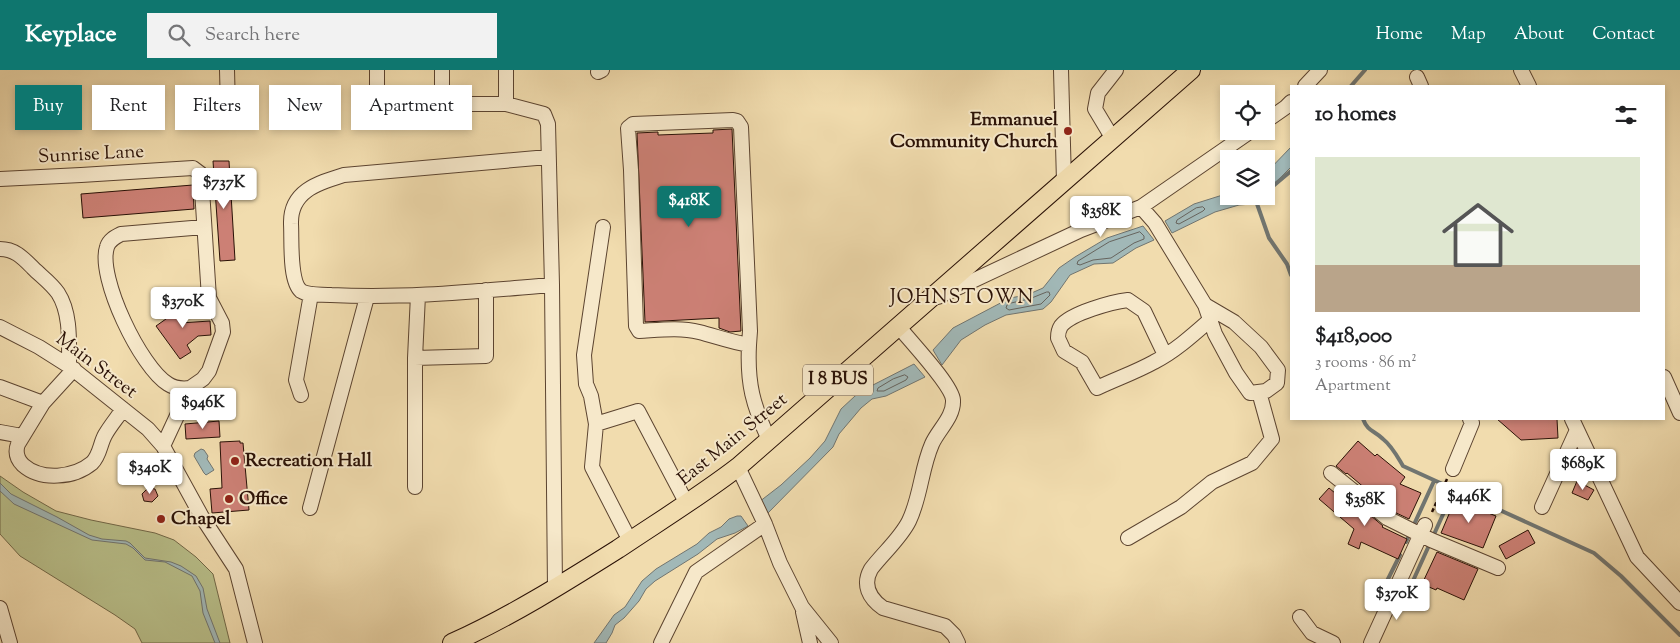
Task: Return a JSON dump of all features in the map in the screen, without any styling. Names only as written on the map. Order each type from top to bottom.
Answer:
[{"type":"main road","name":"East Main Street","points":[[452,643],[555,589],[687,504],[738,467],[1191,70]]},
{"type":"street","points":[[228,70],[228,85]]},
{"type":"street","points":[[377,70],[377,85]]},
{"type":"street","points":[[442,70],[442,85]]},
{"type":"street","points":[[506,70],[506,104]]},
{"type":"street","points":[[1061,70],[1064,182]]},
{"type":"street","points":[[1113,140],[1094,109],[1098,93],[1116,70]]},
{"type":"street","points":[[1306,85],[1320,70]]},
{"type":"street","points":[[1521,70],[1528,85]]},
{"type":"street","points":[[1275,115],[1290,103]]},
{"type":"street","points":[[472,104],[506,104],[544,114],[548,124],[552,285],[555,589]]},
{"type":"street","points":[[749,345],[698,332],[680,329],[639,330],[636,326],[628,128],[633,124],[733,120],[740,124],[749,311],[749,345],[748,363],[750,390],[756,413],[769,440]]},
{"type":"street","points":[[926,302],[1081,230],[1141,207],[1238,140]]},
{"type":"street","points":[[548,157],[344,175],[318,182],[297,199],[291,214],[296,285],[302,291],[311,294],[367,297],[552,285]]},
{"type":"street","name":"Sunrise Lane","points":[[0,179],[193,168],[200,174],[204,227]]},
{"type":"street","points":[[1141,207],[1155,223],[1205,305],[1215,334],[1236,373],[1250,392],[1266,391],[1277,383],[1278,370],[1261,347],[1234,322],[1205,305]]},
{"type":"street","points":[[163,446],[190,388],[203,379],[208,371],[223,332],[222,323],[210,298],[204,227],[121,234],[110,241],[107,248],[107,267],[124,322],[143,357],[158,376],[167,384],[179,388],[190,388]]},
{"type":"street","points":[[603,227],[584,355],[586,384],[591,396],[596,424],[592,466],[630,540]]},
{"type":"street","points":[[0,249],[18,254],[58,292],[66,314],[72,367],[43,404],[22,436],[16,450],[17,457],[27,468],[44,475],[53,476],[73,472],[91,463],[96,458],[104,436],[123,409]]},
{"type":"street","points":[[415,358],[486,356],[486,290]]},
{"type":"street","points":[[301,395],[296,380],[311,294]]},
{"type":"street","points":[[415,487],[415,358],[418,295]]},
{"type":"street","points":[[310,508],[367,297]]},
{"type":"street","points":[[1165,355],[1144,311],[1128,300],[1118,301],[1073,317],[1060,327],[1058,338],[1064,351],[1082,362],[1097,388],[1156,362],[1188,338],[1210,320]]},
{"type":"street","name":"Main Street","points":[[0,327],[72,367],[148,429],[163,446],[202,517],[236,569],[256,643]]},
{"type":"street","points":[[898,327],[940,376],[952,395],[953,400],[950,415],[932,444],[926,459],[915,505],[909,520],[868,576],[867,589],[875,602],[883,608],[945,626],[954,635],[958,643]]},
{"type":"street","points":[[1665,379],[1680,412]]},
{"type":"street","points":[[0,387],[43,404]]},
{"type":"street","points":[[1128,538],[1181,506],[1212,482],[1252,464],[1272,439],[1259,392]]},
{"type":"street","points":[[596,424],[638,411],[687,504]]},
{"type":"street","points":[[1451,472],[1472,420]]},
{"type":"street","points":[[1542,507],[1575,424]]},
{"type":"street","points":[[1575,424],[1638,558],[1680,603]]},
{"type":"street","points":[[0,432],[22,436]]},
{"type":"street","points":[[738,467],[765,524],[780,563],[802,607],[831,643]]},
{"type":"street","points":[[1331,473],[1387,518],[1426,524],[1498,568]]},
{"type":"street","points":[[661,643],[696,572],[765,524]]},
{"type":"street","points":[[1371,643],[1426,524]]},
{"type":"street","points":[[802,607],[810,643]]},
{"type":"street","points":[[0,608],[10,643]]},
{"type":"street","points":[[1300,617],[1312,633],[1333,643]]},
{"type":"path","points":[[1426,524],[1451,472]]},
{"type":"green space","points":[[0,476],[56,511],[155,533],[174,540],[196,557],[213,574],[230,643],[142,643],[135,629],[20,556],[0,534]]},
{"type":"water","points":[[1290,148],[1290,168],[1275,183],[1275,164]]},
{"type":"water","points":[[1220,196],[1220,205],[1239,205],[1215,212],[1172,233],[1165,221],[1194,204]]},
{"type":"water","points":[[1143,226],[1154,240],[1136,248],[1113,263],[1094,264],[1070,275],[1051,302],[1043,309],[1006,315],[985,325],[961,340],[942,365],[933,350],[953,328],[1010,298],[1027,295],[1043,288],[1059,268],[1075,257],[1107,238]]},
{"type":"water","points":[[914,364],[925,377],[886,396],[872,399],[861,408],[839,434],[833,447],[766,515],[759,502],[781,485],[825,441],[841,409],[855,396]]},
{"type":"water","points":[[201,449],[208,456],[207,459],[214,470],[206,475],[194,456]]},
{"type":"water","points":[[0,483],[11,494],[89,535],[102,539],[126,541],[145,558],[171,562],[196,576],[203,588],[207,609],[220,643],[215,643],[203,613],[200,591],[192,576],[165,562],[145,560],[126,544],[92,540],[14,504],[0,491]]},
{"type":"water","points":[[741,516],[748,526],[717,539],[698,554],[655,581],[646,589],[639,601],[624,618],[615,625],[606,643],[594,643],[614,615],[625,607],[642,581],[656,569],[721,527],[729,519]]},
{"type":"building","points":[[732,129],[741,331],[730,332],[719,328],[719,318],[645,322],[637,133],[658,132],[658,135],[713,133],[713,130]]},
{"type":"building","points":[[213,161],[229,161],[235,260],[220,261]]},
{"type":"building","points":[[193,185],[194,209],[83,218],[81,194]]},
{"type":"building","points":[[190,297],[198,307],[180,323],[210,321],[211,335],[198,336],[187,345],[191,352],[180,359],[156,326],[173,314],[172,312]]},
{"type":"building","points":[[1498,420],[1557,420],[1558,438],[1521,440]]},
{"type":"building","points":[[219,421],[220,437],[186,439],[185,424]]},
{"type":"building","points":[[240,441],[240,443],[243,443],[249,510],[212,513],[210,489],[222,488],[220,442]]},
{"type":"building","points":[[1358,441],[1375,456],[1377,454],[1405,477],[1400,484],[1421,493],[1409,519],[1392,511],[1336,466]]},
{"type":"building","points":[[1577,481],[1594,490],[1588,500],[1572,493]]},
{"type":"building","points":[[148,488],[155,489],[158,496],[152,502],[144,501],[142,494]]},
{"type":"building","points":[[1329,488],[1353,508],[1370,515],[1382,527],[1407,539],[1398,559],[1361,542],[1359,549],[1348,544],[1354,529],[1319,499]]},
{"type":"building","points":[[1455,500],[1496,516],[1483,548],[1441,533]]},
{"type":"building","points":[[1528,530],[1535,543],[1506,559],[1499,546]]},
{"type":"building","points":[[1437,552],[1478,569],[1464,600],[1437,588],[1436,590],[1422,584]]},
{"type":"waterway","points":[[1352,85],[1365,70]]},
{"type":"waterway","points":[[1275,184],[1290,172]]},
{"type":"waterway","points":[[1257,205],[1269,238],[1287,264],[1290,272]]},
{"type":"waterway","points":[[1364,420],[1369,429],[1389,445],[1403,466],[1594,553],[1621,576],[1680,635]]},
{"type":"waterway","points":[[1406,542],[1434,481]]},
{"type":"waterway","points":[[1408,592],[1454,490]]},
{"type":"waterway","points":[[1383,589],[1400,555]]},
{"type":"place","name":"Emmanuel Community Church","points":[[1068,131]]},
{"type":"place","name":"Recreation Hall","points":[[235,461]]},
{"type":"place","name":"Office","points":[[229,499]]},
{"type":"place","name":"Chapel","points":[[161,519]]},
{"type":"district","name":"JOHNSTOWN","points":[[962,298]]}]
